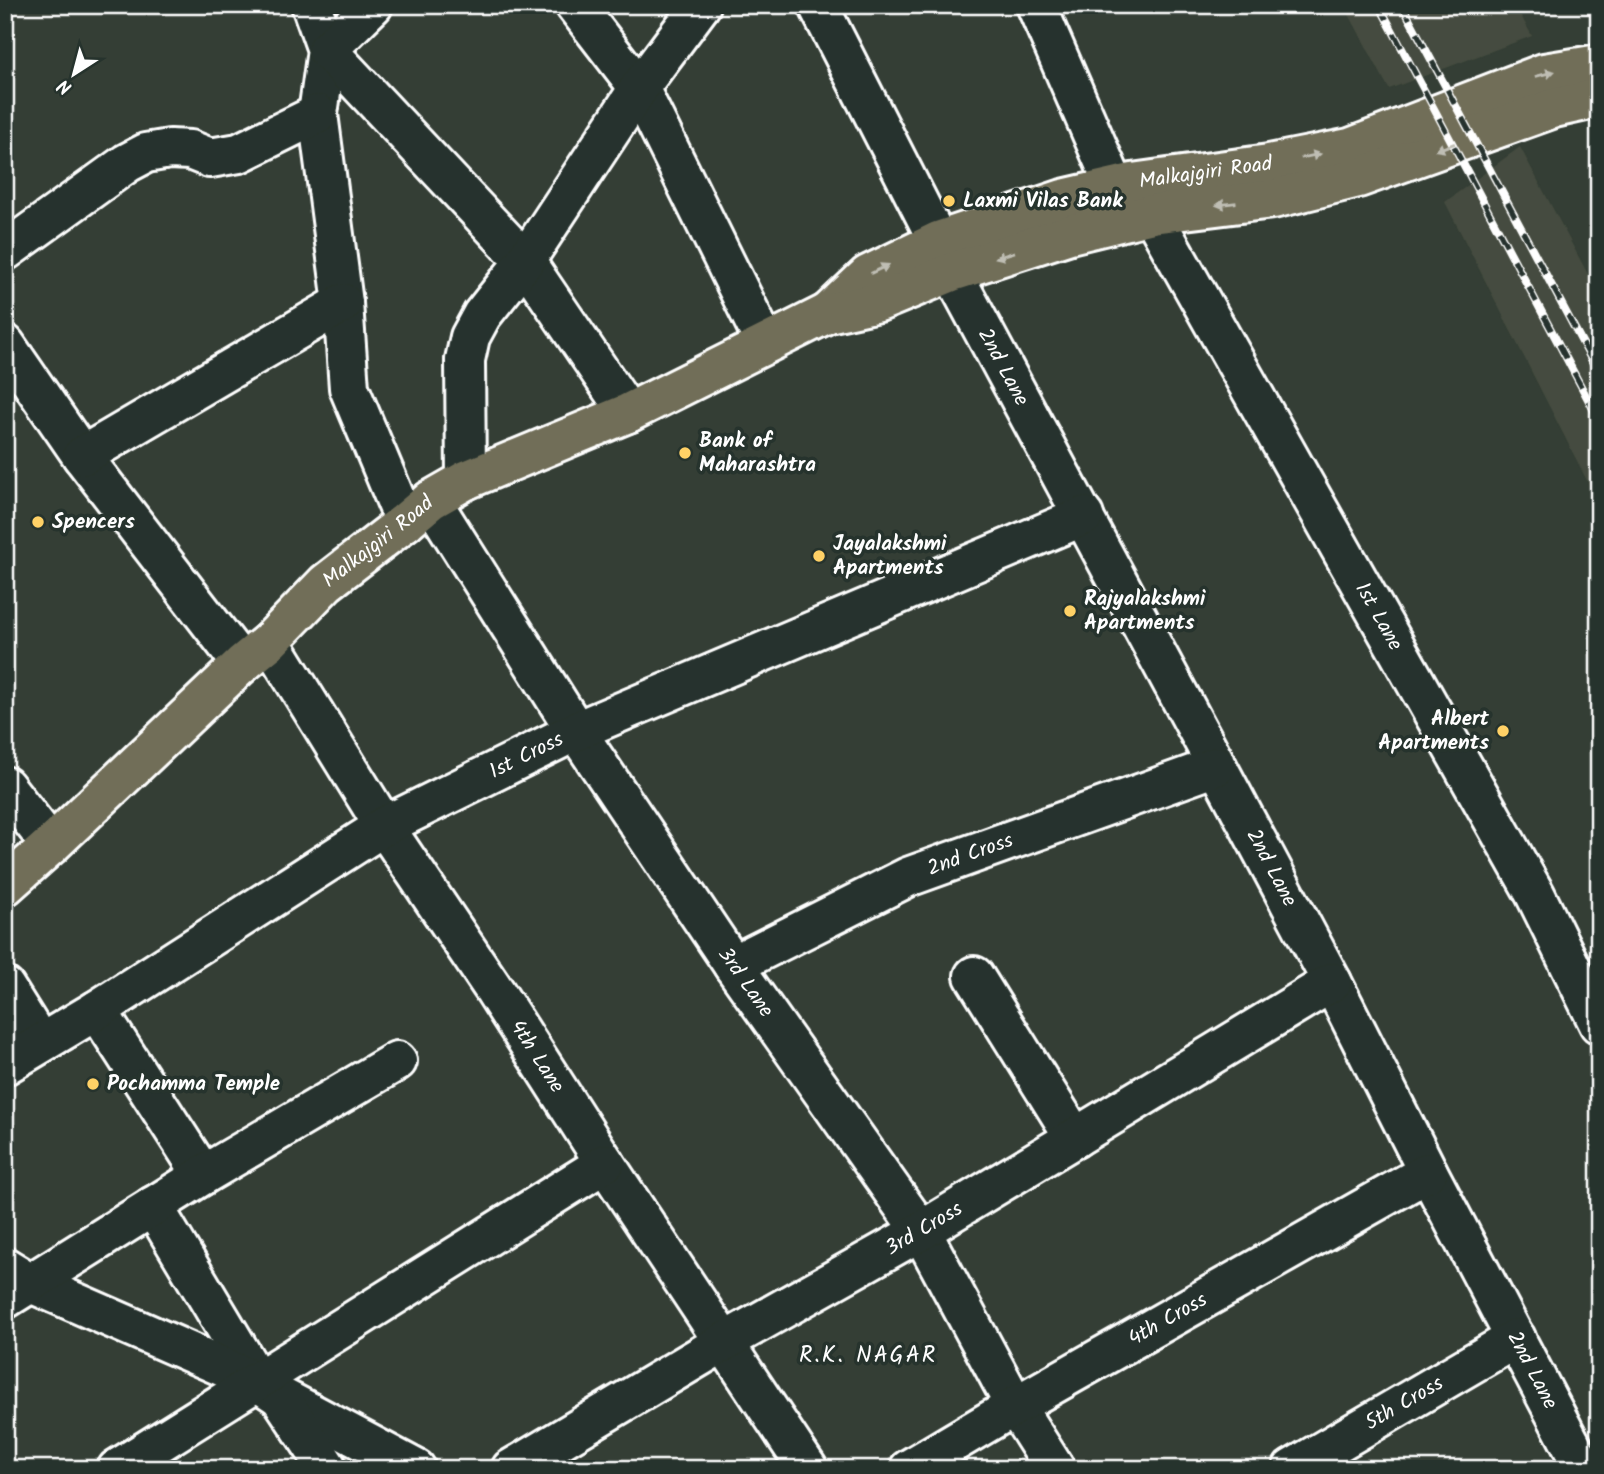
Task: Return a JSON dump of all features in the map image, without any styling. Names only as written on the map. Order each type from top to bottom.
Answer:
[{"type":"main road","name":"Malkajgiri Road","points":[[5,886],[256,653],[326,583],[418,511],[466,480],[628,413],[828,313],[879,302],[945,256],[1063,199],[1132,183],[1269,164],[1350,148],[1544,73],[1599,64]]},
{"type":"main road","name":"Malkajgiri Road","points":[[945,256],[1070,234],[1152,214],[1273,199],[1358,178],[1554,107],[1599,98]]},
{"type":"street","points":[[311,5],[327,50],[525,261],[628,413]]},
{"type":"street","points":[[327,50],[373,5]]},
{"type":"street","points":[[575,5],[639,88],[765,343]]},
{"type":"street","points":[[466,480],[465,360],[470,337],[482,315],[525,261],[639,88],[701,5]]},
{"type":"street","name":"2nd Lane","points":[[818,5],[945,256],[1332,982],[1584,1469]]},
{"type":"street","points":[[1036,5],[1115,187]]},
{"type":"street","name":"3rd Lane","points":[[327,50],[318,114],[343,303],[349,388],[418,511],[576,731],[733,965],[921,1231],[1015,1406],[1055,1469]]},
{"type":"street","points":[[5,251],[127,163],[146,153],[170,149],[190,150],[210,158],[239,153],[318,114]]},
{"type":"street","name":"1st Lane","points":[[1152,214],[1535,894],[1599,1024]]},
{"type":"street","points":[[82,456],[343,303]]},
{"type":"street","name":"4th Lane","points":[[5,344],[82,456],[256,653],[384,826],[808,1469]]},
{"type":"street","name":"1st Cross","points":[[5,1065],[97,1010],[384,826],[576,731],[1084,516]]},
{"type":"street","name":"2nd Cross","points":[[733,965],[908,877],[1217,766]]},
{"type":"street","points":[[5,786],[51,845]]},
{"type":"street","points":[[974,976],[1075,1138]]},
{"type":"street","name":"3rd Cross","points":[[511,1469],[724,1342],[921,1231],[1332,982]]},
{"type":"street","points":[[5,987],[40,1043]]},
{"type":"street","points":[[97,1010],[203,1175]]},
{"type":"street","points":[[14,1283],[153,1206],[397,1061]]},
{"type":"street","points":[[117,1469],[269,1389],[605,1163]]},
{"type":"street","name":"4th Cross","points":[[909,1469],[1428,1172]]},
{"type":"street","points":[[153,1206],[269,1389],[328,1469]]},
{"type":"street","points":[[14,1283],[269,1389],[416,1469]]},
{"type":"street","name":"5th Cross","points":[[1292,1469],[1516,1338]]},
{"type":"shaded area","points":[[1344,5],[1515,5],[1532,36],[1389,89]]},
{"type":"shaded area","points":[[1520,147],[1599,295],[1599,504],[1445,202]]},
{"type":"railway","points":[[1379,5],[1599,420]]},
{"type":"railway","points":[[1402,5],[1599,374]]},
{"type":"place","name":"Laxmi Vilas Bank","points":[[949,201]]},
{"type":"place","name":"Bank of Maharashtra","points":[[685,453]]},
{"type":"place","name":"Spencers","points":[[38,522]]},
{"type":"place","name":"Jayalakshmi Apartments","points":[[819,556]]},
{"type":"place","name":"Rajyalakshmi Apartments","points":[[1070,611]]},
{"type":"place","name":"Albert Apartments","points":[[1503,731]]},
{"type":"place","name":"Pochamma Temple","points":[[93,1084]]},
{"type":"district","name":"R.K. NAGAR","points":[[868,1356]]}]
